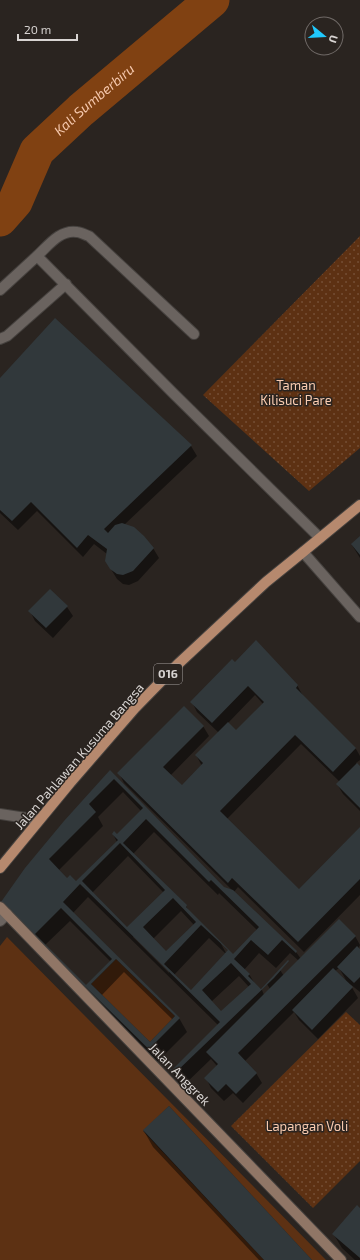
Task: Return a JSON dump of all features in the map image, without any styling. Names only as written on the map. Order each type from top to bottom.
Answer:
[{"type":"main road","name":"Jalan Pahlawan Kusuma Bangsa","points":[[0,868],[135,708],[177,665],[266,582],[360,505]]},
{"type":"street","name":"Jalan Anggrek","points":[[2,914],[342,1260]]},
{"type":"lane","points":[[0,290],[61,234],[77,232],[89,236],[194,334]]},
{"type":"lane","points":[[37,256],[320,538]]},
{"type":"lane","points":[[0,339],[7,336],[66,284]]},
{"type":"lane","points":[[303,552],[360,617]]},
{"type":"lane","points":[[0,814],[39,820]]},
{"type":"green space","name":"Taman Kilisuci Pare","points":[[360,236],[360,448],[309,491],[203,395]]},
{"type":"green space","points":[[7,937],[326,1260],[312,1260],[169,1106],[143,1131],[264,1260],[0,1260],[0,946]]},
{"type":"green space","points":[[116,959],[175,1016],[150,1042],[91,984]]},
{"type":"green space","name":"Lapangan Voli","points":[[346,1012],[360,1025],[360,1161],[313,1208],[231,1126]]},
{"type":"building","points":[[55,318],[192,445],[104,529],[108,533],[115,525],[122,523],[134,527],[154,548],[133,571],[123,575],[117,574],[110,569],[105,561],[107,549],[88,535],[77,548],[31,502],[12,521],[0,510],[0,378]]},
{"type":"building","points":[[360,536],[360,555],[351,544]]},
{"type":"building","points":[[50,589],[68,606],[46,628],[28,611]]},
{"type":"building","points":[[256,640],[298,685],[296,688],[356,748],[333,772],[295,735],[220,811],[299,889],[360,827],[360,879],[298,942],[232,878],[228,883],[117,773],[184,706],[204,726],[163,767],[182,785],[203,763],[195,755],[228,722],[236,730],[264,702],[248,686],[212,723],[190,702],[232,659],[235,662]]},
{"type":"building","points":[[357,763],[360,766],[360,808],[336,784]]},
{"type":"building","points":[[110,770],[224,887],[233,890],[297,951],[296,953],[282,940],[268,955],[251,940],[234,959],[250,974],[248,976],[261,989],[288,960],[289,961],[274,978],[174,1074],[1,902],[25,868],[64,821]],"holes":[[[114,779],[143,808],[117,834],[114,831],[112,834],[118,840],[76,881],[70,875],[67,878],[49,859],[96,812],[89,804]],[[146,819],[209,882],[211,880],[259,927],[233,954],[186,907],[187,905],[123,843]],[[120,843],[165,890],[127,927],[82,881]],[[80,884],[220,1022],[172,1070],[150,1048],[180,1018],[63,902]],[[173,898],[196,922],[166,951],[143,927]],[[61,908],[112,959],[86,985],[35,934]],[[201,925],[228,950],[191,990],[164,964]],[[116,959],[175,1016],[150,1042],[91,984]],[[231,963],[251,984],[221,1011],[202,990]]]},
{"type":"building","points":[[339,919],[356,936],[238,1053],[257,1073],[236,1094],[226,1084],[218,1092],[204,1078],[218,1064],[206,1052]]},
{"type":"building","points":[[357,946],[360,949],[360,977],[354,983],[337,967]]},
{"type":"building","points":[[333,968],[353,987],[312,1030],[292,1010]]},
{"type":"building","points":[[169,1106],[312,1260],[264,1260],[143,1130]]},
{"type":"building","points":[[357,1205],[360,1208],[360,1258],[332,1234]]},
{"type":"waterway","name":"Kali Sumberbiru","points":[[0,219],[15,202],[37,151],[81,110],[212,0]]}]
